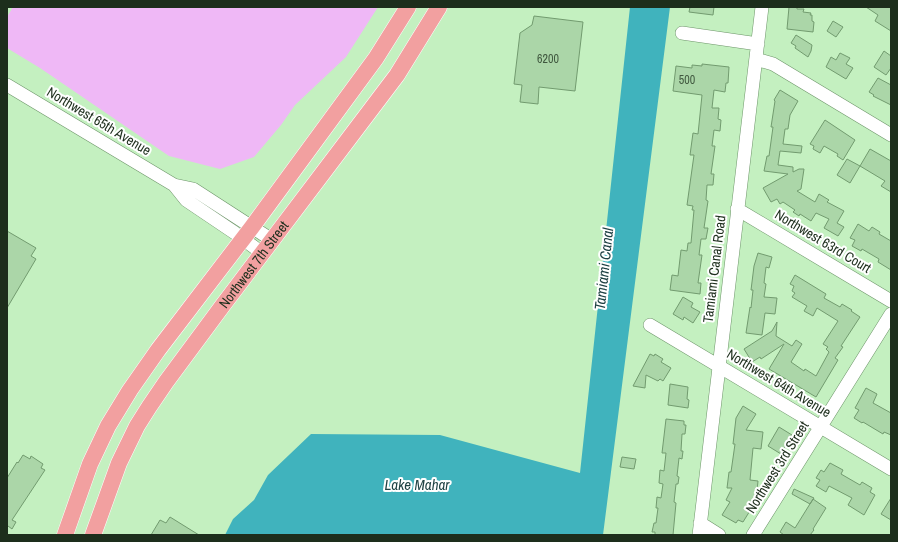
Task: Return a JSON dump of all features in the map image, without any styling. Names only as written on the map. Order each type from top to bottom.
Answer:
[{"type":"main road","name":"Northwest 7th Street","points":[[65,535],[90,464],[119,408],[158,350],[247,233],[376,58],[408,7]]},
{"type":"main road","name":"Northwest 7th Street","points":[[93,535],[111,482],[124,451],[137,426],[166,382],[397,75],[439,7]]},
{"type":"street","name":"Tamiami Canal Road","points":[[700,529],[762,7]]},
{"type":"street","points":[[682,33],[758,44]]},
{"type":"street","points":[[756,59],[773,64],[891,135]]},
{"type":"street","name":"Northwest 65th Avenue","points":[[7,85],[174,185],[186,200],[247,233],[272,240]]},
{"type":"street","name":"Northwest 63rd Court","points":[[738,209],[891,301]]},
{"type":"street","name":"Northwest 65th Avenue","points":[[247,233],[262,253]]},
{"type":"street","name":"Northwest 3rd Street","points":[[753,535],[891,314]]},
{"type":"street","name":"Northwest 64th Avenue","points":[[650,325],[891,469]]},
{"type":"street","points":[[700,529],[719,535]]},
{"type":"shaded area","points":[[13,7],[378,7],[346,57],[295,105],[281,125],[254,157],[220,169],[169,156],[40,68],[7,48],[7,17]]},
{"type":"water","name":"Lake Mahar","points":[[630,7],[670,7],[603,535],[225,535],[233,519],[254,500],[268,475],[311,434],[440,435],[580,473]]},
{"type":"building","points":[[690,7],[714,7],[713,15],[689,12]]},
{"type":"building","points":[[789,7],[797,7],[797,9],[804,9],[803,12],[811,13],[810,15],[812,15],[812,21],[814,22],[813,32],[787,29]]},
{"type":"building","points":[[866,7],[891,7],[891,31],[875,21],[878,15]]},
{"type":"building","points":[[534,16],[583,22],[575,91],[539,87],[538,104],[520,102],[522,85],[514,84],[520,33],[532,25]]},
{"type":"building","points":[[833,21],[843,27],[836,37],[827,31]]},
{"type":"building","points":[[796,35],[812,45],[808,57],[795,48],[796,46],[791,43]]},
{"type":"building","points":[[884,51],[891,56],[891,68],[886,75],[874,67]]},
{"type":"building","points":[[840,53],[850,58],[846,64],[853,68],[846,79],[826,67],[831,57],[836,60]]},
{"type":"building","points":[[702,64],[729,67],[728,83],[726,83],[725,92],[714,90],[712,108],[719,108],[718,119],[721,120],[720,131],[714,130],[712,146],[715,146],[711,174],[714,174],[713,185],[707,185],[706,200],[708,201],[704,228],[708,228],[706,239],[701,239],[699,255],[702,255],[698,283],[701,283],[700,294],[670,290],[672,275],[678,276],[681,250],[687,251],[688,243],[691,243],[694,210],[692,210],[693,206],[687,205],[694,155],[690,155],[693,133],[698,134],[702,95],[673,91],[676,66],[692,68],[692,65],[702,66]]},
{"type":"building","points":[[878,78],[891,85],[891,105],[873,96],[874,95],[869,92]]},
{"type":"building","points":[[780,90],[798,101],[790,115],[788,129],[785,129],[783,144],[802,146],[801,153],[780,151],[778,165],[793,167],[793,172],[799,169],[804,169],[801,189],[797,191],[815,202],[819,194],[829,200],[827,202],[844,211],[837,223],[844,227],[838,236],[824,228],[829,219],[816,213],[811,221],[800,214],[799,216],[793,212],[795,210],[783,202],[780,204],[777,199],[771,202],[763,188],[788,174],[764,171],[767,156],[769,156],[773,127],[771,127],[774,100]]},
{"type":"building","points":[[825,120],[855,140],[843,160],[837,156],[838,154],[824,146],[820,153],[813,149],[814,146],[810,144]]},
{"type":"building","points":[[870,149],[891,161],[891,192],[881,186],[885,181],[860,166]]},
{"type":"building","points":[[847,159],[860,166],[850,183],[837,175]]},
{"type":"building","points":[[858,224],[869,231],[872,227],[880,232],[879,234],[891,241],[891,270],[878,262],[879,259],[862,249],[861,251],[852,246],[855,240],[850,238]]},
{"type":"building","points":[[7,231],[36,248],[31,256],[36,259],[7,308]]},
{"type":"building","points":[[758,253],[772,257],[769,268],[766,267],[764,297],[777,298],[775,314],[765,313],[762,335],[746,333],[750,307],[751,308],[753,290],[751,290],[754,266]]},
{"type":"building","points":[[795,275],[826,294],[824,298],[840,307],[842,304],[860,317],[841,346],[843,347],[835,358],[838,360],[816,397],[769,369],[784,344],[761,359],[760,357],[752,362],[744,349],[772,331],[777,322],[776,336],[792,346],[796,340],[802,344],[791,362],[804,371],[805,369],[816,376],[829,352],[826,349],[828,347],[823,344],[838,321],[817,308],[813,316],[804,311],[807,306],[792,297],[795,293],[792,291],[794,286],[790,284]]},
{"type":"building","points":[[683,297],[693,303],[691,307],[700,312],[693,323],[684,317],[683,320],[673,314]]},
{"type":"building","points":[[650,354],[654,356],[655,354],[663,359],[661,362],[671,368],[663,381],[660,379],[658,381],[646,375],[645,388],[633,386]]},
{"type":"building","points":[[670,384],[688,387],[688,408],[668,405]]},
{"type":"building","points":[[866,388],[877,394],[873,403],[891,413],[891,435],[884,432],[883,434],[854,418],[859,410],[855,408]]},
{"type":"building","points":[[743,406],[756,414],[746,430],[763,432],[761,449],[753,448],[750,480],[758,481],[756,501],[743,522],[738,520],[736,523],[722,515],[730,502],[726,500],[732,488],[727,488],[735,444],[733,444],[736,418]]},
{"type":"building","points":[[666,419],[684,421],[684,425],[686,425],[685,434],[682,434],[682,459],[679,458],[677,476],[679,477],[678,484],[676,484],[674,502],[676,503],[673,535],[655,535],[655,532],[652,532],[654,523],[656,523],[658,508],[656,508],[657,497],[661,498],[663,484],[659,483],[660,470],[664,471],[666,453],[662,453]]},
{"type":"building","points":[[779,427],[792,435],[781,454],[768,446]]},
{"type":"building","points":[[23,455],[30,459],[31,456],[43,464],[41,468],[45,470],[12,520],[16,522],[12,529],[8,526],[7,528],[7,478]]},
{"type":"building","points":[[622,457],[636,459],[634,469],[620,467]]},
{"type":"building","points":[[830,463],[843,470],[841,474],[860,485],[862,482],[872,488],[870,492],[875,495],[864,515],[848,505],[852,498],[829,486],[826,492],[816,486],[820,480],[816,478],[821,470],[824,472]]},
{"type":"building","points":[[794,489],[814,498],[810,504],[792,494]]},
{"type":"building","points":[[891,498],[891,520],[881,514]]},
{"type":"building","points":[[813,499],[826,508],[810,535],[784,535],[780,532],[786,522],[795,528]]},
{"type":"building","points":[[170,517],[199,535],[151,535],[160,520],[166,523]]},
{"type":"water label","name":"Tamiami Canal","points":[[604,269]]}]
